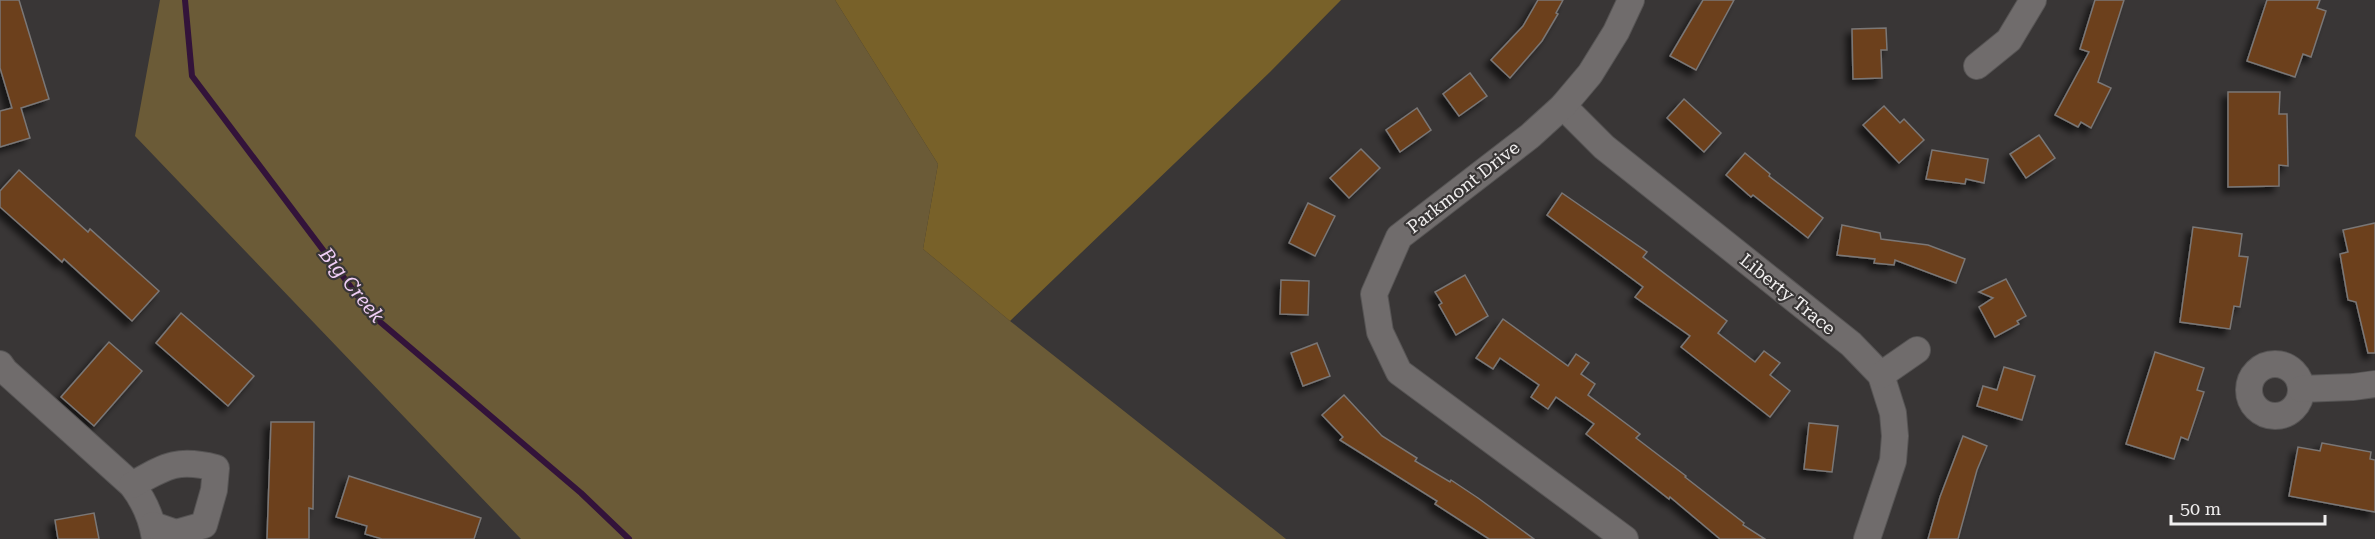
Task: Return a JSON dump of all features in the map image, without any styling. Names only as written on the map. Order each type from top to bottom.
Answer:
[{"type":"street","name":"Parkmont Drive","points":[[1625,539],[1399,372],[1380,332],[1374,294],[1399,237],[1530,136],[1563,106],[1590,74],[1616,32],[1631,0]]},
{"type":"street","points":[[1977,66],[2009,40],[2033,0]]},
{"type":"street","name":"Liberty Trace","points":[[1563,106],[1604,147],[1851,344],[1881,375],[1893,413],[1895,436],[1893,461],[1867,539]]},
{"type":"street","points":[[1881,375],[1917,351]]},
{"type":"street","points":[[0,364],[132,486],[143,500],[154,532],[176,533],[204,525],[214,490],[216,468],[192,462],[163,468],[132,486]]},
{"type":"street","points":[[2301,389],[2375,384]]},
{"type":"shaded area","points":[[160,0],[835,0],[938,164],[923,249],[1010,321],[1286,539],[521,539],[135,136]]},
{"type":"shaded area","points":[[835,0],[1341,0],[1270,72],[1010,321],[923,249],[938,164]]},
{"type":"building","points":[[0,0],[19,0],[49,99],[21,108],[30,138],[0,147],[0,111],[12,108],[0,68]]},
{"type":"building","points":[[1538,0],[1563,0],[1556,13],[1558,14],[1542,41],[1510,78],[1491,60],[1523,26]]},
{"type":"building","points":[[1703,0],[1734,0],[1696,70],[1670,56]]},
{"type":"building","points":[[2095,0],[2124,0],[2098,82],[2111,88],[2091,128],[2081,122],[2078,127],[2055,115],[2089,52],[2080,49]]},
{"type":"building","points":[[2267,0],[2320,0],[2317,8],[2326,11],[2311,57],[2303,54],[2295,77],[2247,61]]},
{"type":"building","points":[[1886,28],[1887,50],[1881,50],[1882,78],[1853,79],[1852,29]]},
{"type":"building","points":[[1470,73],[1487,96],[1459,116],[1443,94]]},
{"type":"building","points":[[2228,92],[2280,92],[2279,114],[2287,114],[2288,166],[2279,165],[2279,186],[2228,187]]},
{"type":"building","points":[[1684,99],[1721,133],[1704,152],[1667,118]]},
{"type":"building","points":[[1884,106],[1900,123],[1904,119],[1924,140],[1899,163],[1863,125]]},
{"type":"building","points":[[1417,108],[1431,130],[1400,152],[1386,130]]},
{"type":"building","points":[[2039,135],[2055,158],[2026,178],[2010,154]]},
{"type":"building","points":[[1361,149],[1380,168],[1349,198],[1330,178]]},
{"type":"building","points":[[1932,150],[1988,159],[1984,183],[1966,179],[1965,184],[1926,179]]},
{"type":"building","points":[[1745,153],[1770,174],[1769,176],[1823,218],[1808,238],[1753,195],[1751,197],[1726,175]]},
{"type":"building","points":[[19,170],[159,291],[132,321],[64,259],[62,262],[0,207],[0,191]]},
{"type":"building","points":[[1562,193],[1647,252],[1643,257],[1727,321],[1718,333],[1755,362],[1764,351],[1780,363],[1770,375],[1790,391],[1770,417],[1681,347],[1690,336],[1635,297],[1643,287],[1547,215]]},
{"type":"building","points":[[1308,203],[1335,216],[1315,256],[1289,243]]},
{"type":"building","points":[[2375,223],[2375,353],[2368,353],[2356,302],[2348,300],[2340,254],[2348,252],[2343,230]]},
{"type":"building","points":[[1842,225],[1880,233],[1881,239],[1928,245],[1965,259],[1956,283],[1895,260],[1894,265],[1874,263],[1875,259],[1837,255]]},
{"type":"building","points":[[2193,227],[2242,234],[2239,256],[2248,257],[2240,307],[2234,306],[2230,329],[2180,322]]},
{"type":"building","points":[[1465,275],[1488,316],[1456,335],[1439,305],[1442,303],[1435,292]]},
{"type":"building","points":[[2006,279],[2026,316],[2017,321],[2019,324],[1995,337],[1979,307],[1993,298],[1979,292]]},
{"type":"building","points":[[1281,280],[1309,281],[1308,315],[1280,314]]},
{"type":"building","points":[[181,313],[254,376],[228,406],[156,343]]},
{"type":"building","points":[[1503,319],[1568,366],[1576,354],[1589,363],[1581,374],[1595,384],[1588,395],[1640,434],[1636,438],[1744,523],[1743,525],[1765,539],[1720,539],[1670,497],[1669,499],[1586,434],[1594,424],[1556,397],[1548,409],[1531,397],[1539,385],[1500,358],[1493,369],[1476,358]]},
{"type":"building","points":[[109,342],[142,371],[94,426],[61,397]]},
{"type":"building","points":[[1317,343],[1330,376],[1303,386],[1291,353]]},
{"type":"building","points":[[2155,352],[2204,368],[2197,390],[2204,392],[2188,440],[2181,437],[2174,459],[2126,444]]},
{"type":"building","points":[[2004,367],[2035,376],[2022,420],[1977,406],[1983,386],[1997,390]]},
{"type":"building","points":[[1344,395],[1382,436],[1417,458],[1415,461],[1450,482],[1451,480],[1478,498],[1534,539],[1489,539],[1435,504],[1437,501],[1340,440],[1343,437],[1322,415]]},
{"type":"building","points":[[271,422],[314,422],[313,509],[309,508],[309,539],[267,539]]},
{"type":"building","points":[[1809,423],[1838,426],[1832,472],[1804,469]]},
{"type":"building","points":[[1963,436],[1987,446],[1977,470],[1958,539],[1928,539],[1940,497]]},
{"type":"building","points":[[2322,443],[2371,452],[2370,459],[2375,460],[2375,512],[2289,496],[2298,447],[2320,451]]},
{"type":"building","points":[[349,476],[481,518],[474,539],[382,539],[365,534],[367,526],[336,517]]},
{"type":"building","points":[[94,513],[99,539],[58,539],[55,520]]},
{"type":"waterway","name":"Big Creek","points":[[185,0],[192,76],[372,315],[581,493],[629,539]]}]
